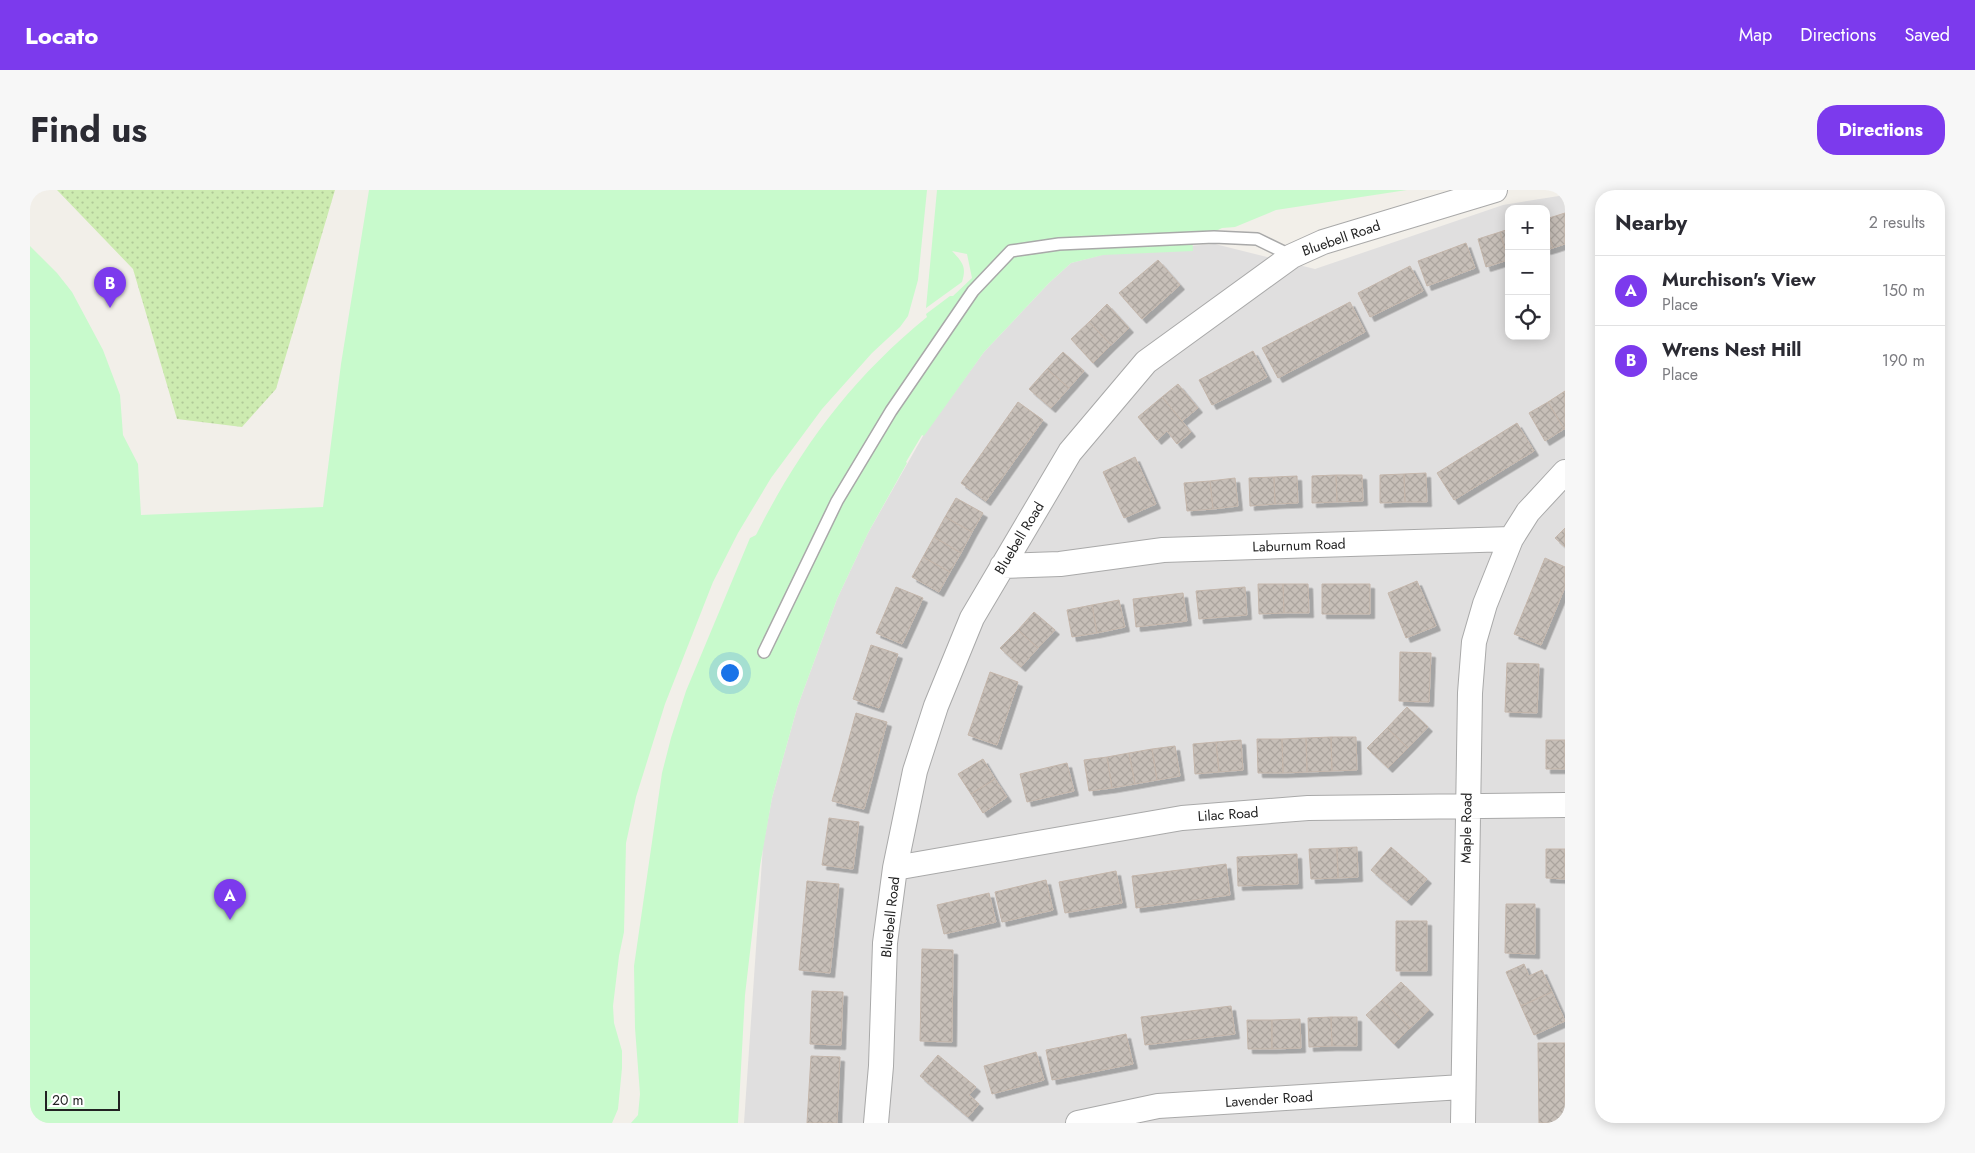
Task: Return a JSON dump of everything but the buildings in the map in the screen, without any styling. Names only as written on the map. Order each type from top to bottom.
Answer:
[{"type":"street","name":"Bluebell Road","points":[[876,1123],[881,1066],[885,943],[895,868],[915,771],[936,706],[972,618],[1070,452],[1146,362],[1292,256],[1322,242],[1495,190]]},
{"type":"street","points":[[1511,539],[1528,512],[1565,472]]},
{"type":"street","name":"Laburnum Road","points":[[1002,566],[1060,564],[1163,550],[1511,539]]},
{"type":"street","name":"Maple Road","points":[[1463,1123],[1467,805],[1470,693],[1474,642],[1485,604],[1511,539]]},
{"type":"street","name":"Lilac Road","points":[[895,868],[1182,818],[1308,808],[1565,805]]},
{"type":"street","name":"Lavender Road","points":[[1078,1123],[1158,1106],[1462,1087]]},
{"type":"lane","points":[[764,652],[838,501],[891,411],[973,290],[1011,251],[1059,244],[1214,237],[1257,239],[1292,256]]},
{"type":"shaded area","points":[[1565,195],[1565,1123],[744,1123],[763,846],[772,798],[797,708],[837,599],[868,533],[923,436],[984,352],[1049,283],[1071,263],[1113,252],[1215,244],[1315,269],[1503,205]]},
{"type":"green space","points":[[57,190],[335,190],[276,389],[242,427],[177,419],[133,269]]},
{"type":"green space","points":[[369,190],[927,190],[918,280],[908,316],[900,327],[872,353],[822,409],[771,478],[738,533],[713,582],[665,704],[636,797],[626,843],[624,932],[613,1006],[614,1023],[622,1051],[622,1068],[618,1109],[612,1123],[30,1123],[30,246],[57,273],[72,292],[103,350],[120,395],[123,435],[138,464],[141,515],[323,507],[341,364]]},
{"type":"green space","points":[[937,190],[1407,190],[1276,210],[1235,227],[1222,228],[1212,233],[1192,234],[1193,251],[1103,255],[1071,263],[1049,283],[984,352],[924,436],[922,435],[868,533],[837,599],[797,708],[772,798],[760,866],[745,995],[738,1123],[631,1123],[638,1115],[640,1094],[635,1028],[634,966],[662,773],[686,691],[750,538],[756,535],[809,444],[851,390],[874,365],[927,317],[926,314],[950,296],[953,296],[972,278],[967,254],[952,251],[964,268],[962,282],[926,308]]},
{"type":"place","name":"Wrens Nest Hill","points":[[110,308]]},
{"type":"place","name":"Murchison's View","points":[[230,920]]}]
